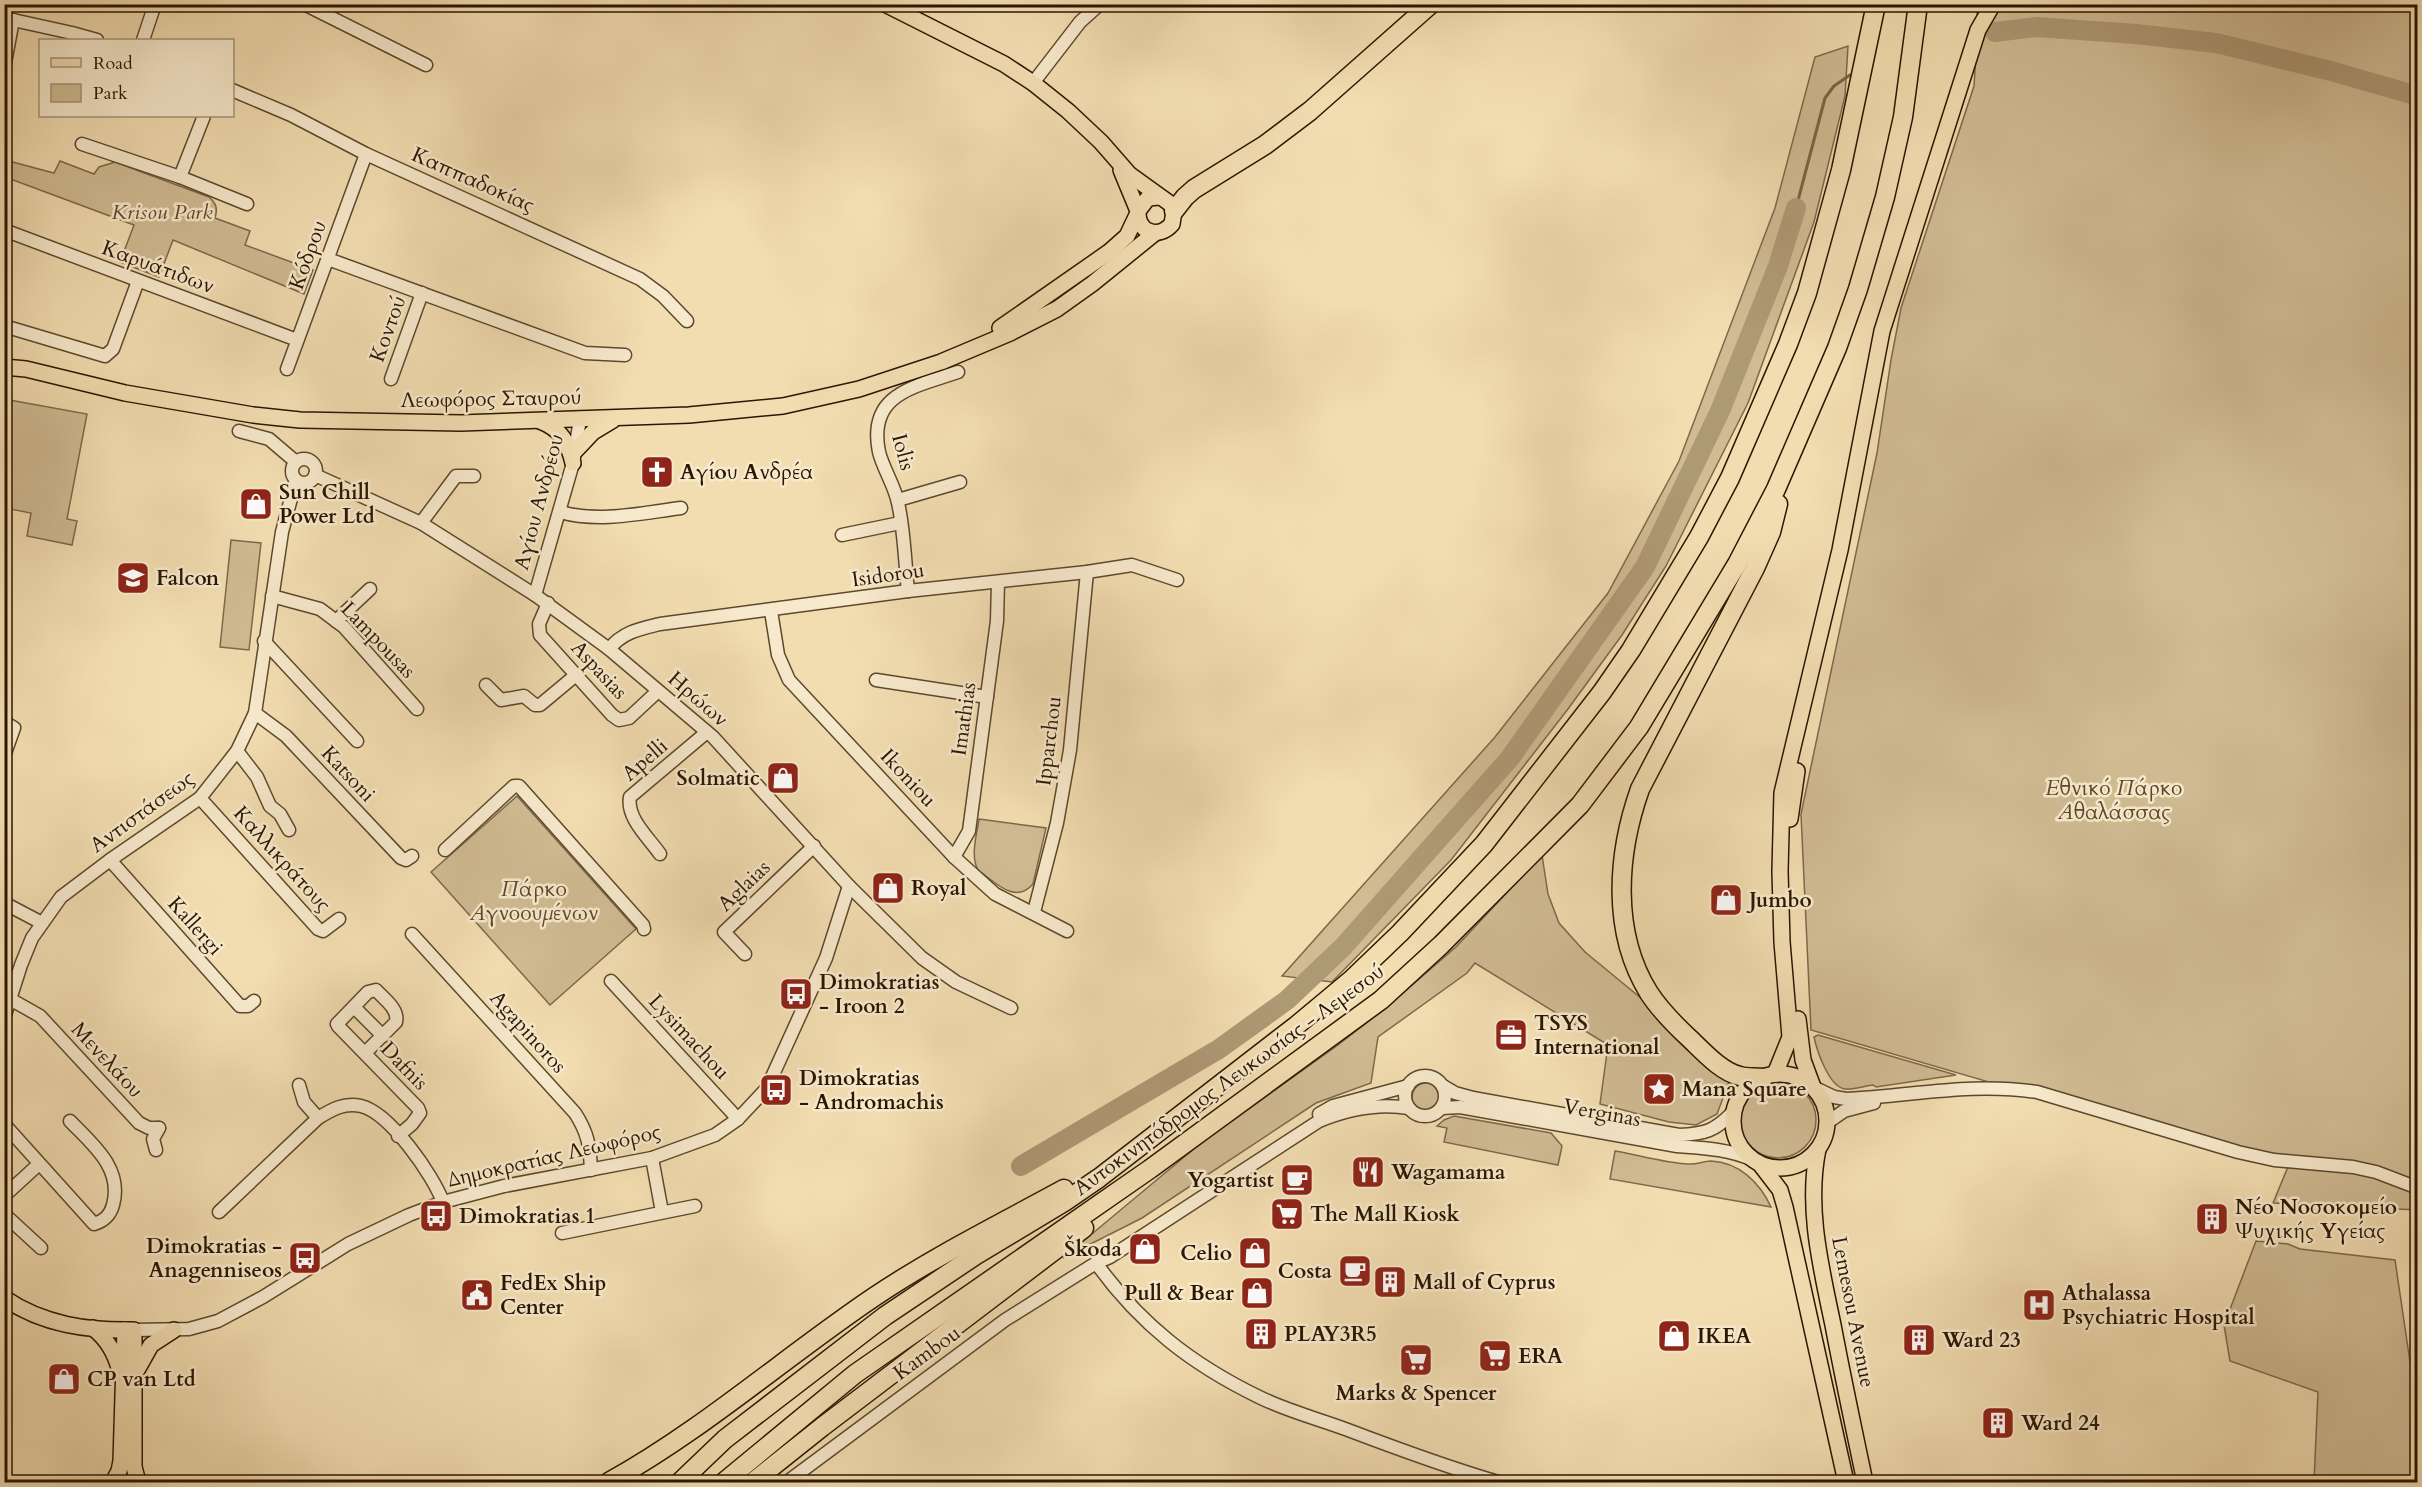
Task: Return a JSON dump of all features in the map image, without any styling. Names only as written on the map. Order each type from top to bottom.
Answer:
[{"type":"highway","points":[[1174,211],[1194,189],[1265,145],[1310,111],[1431,4]]},
{"type":"highway","points":[[1841,170],[1865,4]]},
{"type":"highway","points":[[680,1482],[725,1439],[885,1316],[976,1255],[1064,1202],[1166,1127],[1297,1025],[1351,980],[1400,933],[1484,844],[1602,692],[1631,650],[1699,537],[1730,478],[1788,345],[1807,292],[1841,170],[1876,4]]},
{"type":"highway","name":"Αυτοκινητόδρομος Λευκωσίας - Λεμεσού","points":[[724,1482],[855,1374],[1150,1170],[1381,1000],[1441,945],[1580,805],[1639,727],[1761,522],[1837,348],[1858,290],[1885,197],[1903,117],[1918,4]]},
{"type":"highway","points":[[1769,1076],[1738,1076],[1720,1065],[1671,1021],[1649,992],[1629,950],[1622,901],[1628,828],[1640,789],[1755,568],[1771,532],[1786,467]]},
{"type":"highway","points":[[609,1482],[723,1408],[912,1272],[1063,1190],[1166,1127]]},
{"type":"highway","points":[[753,1482],[1081,1231],[1150,1170]]},
{"type":"main road","points":[[885,4],[1004,64],[1033,83],[1068,111],[1138,182],[1166,199],[1174,211],[1172,224],[1162,233],[1143,228],[1116,162]]},
{"type":"main road","points":[[1769,1076],[1790,1037],[1782,942],[1780,872],[1782,794],[1840,550],[1875,361],[1900,270],[1978,30],[1993,4]]},
{"type":"main road","points":[[1138,213],[1148,198],[1160,197]]},
{"type":"main road","name":"Λεωφόρος Σταυρού","points":[[973,347],[1109,252],[1127,236],[1138,213]]},
{"type":"main road","name":"Λεωφόρος Σταυρού","points":[[4,367],[26,369],[125,393],[253,415],[300,420],[461,423],[689,415],[783,406],[859,389],[941,362],[1010,333],[1057,309],[1155,233]]},
{"type":"main road","points":[[1813,1087],[1803,1060],[1790,928],[1788,865],[1790,821],[1795,781],[1840,591],[1866,445],[1867,412]]},
{"type":"main road","points":[[538,420],[549,424],[561,434],[574,457],[599,427],[619,417]]},
{"type":"main road","points":[[1789,1075],[1802,1079],[1813,1087],[1823,1100],[1828,1122],[1825,1136],[1818,1149],[1807,1160],[1792,1167],[1775,1168],[1756,1162],[1743,1151],[1735,1139],[1732,1112],[1738,1098],[1749,1086],[1769,1076],[1789,1075]]},
{"type":"main road","name":"Lemesou Avenue","points":[[1818,1149],[1812,1186],[1814,1220],[1865,1482]]},
{"type":"main road","name":"Lemesou Avenue","points":[[1756,1162],[1780,1191],[1785,1207],[1846,1482]]},
{"type":"main road","name":"Δημοκρατίας Λεωφόρος","points":[[4,1298],[33,1315],[50,1321],[93,1328],[130,1330]]},
{"type":"main road","points":[[93,1328],[105,1339],[129,1379],[134,1467],[138,1482]]},
{"type":"main road","points":[[129,1379],[151,1345],[174,1329]]},
{"type":"main road","points":[[113,1482],[121,1461],[129,1379],[130,1330]]},
{"type":"street","points":[[143,39],[155,4]]},
{"type":"street","points":[[304,4],[426,65]]},
{"type":"street","points":[[1033,83],[1080,22],[1100,4]]},
{"type":"street","points":[[4,68],[9,19],[94,39]]},
{"type":"street","name":"Καππαδοκίας","points":[[234,91],[291,115],[366,154],[640,279],[663,296],[687,321]]},
{"type":"street","points":[[180,177],[204,117]]},
{"type":"street","points":[[82,144],[180,177],[247,204]]},
{"type":"street","name":"Κόδρου","points":[[287,369],[366,154]]},
{"type":"street","name":"Καρυάτιδων","points":[[4,230],[297,340]]},
{"type":"street","points":[[328,259],[585,353],[625,355]]},
{"type":"street","points":[[4,326],[105,356],[113,349],[138,281]]},
{"type":"street","name":"Κοντού","points":[[391,378],[422,293]]},
{"type":"street","name":"Iolis","points":[[908,591],[898,500],[880,453],[877,428],[881,414],[889,401],[904,391],[958,372]]},
{"type":"street","name":"Αγίου Ανδρέου","points":[[535,595],[560,512],[574,457],[580,419]]},
{"type":"street","points":[[239,431],[269,439],[296,462]]},
{"type":"street","points":[[303,459],[310,461],[315,467],[315,475],[308,482],[296,480],[292,469],[296,462],[303,459]]},
{"type":"street","name":"Ηρώων","points":[[315,475],[421,523],[548,603],[609,649],[707,732],[849,886],[922,958],[956,982],[1011,1008]]},
{"type":"street","points":[[421,523],[456,476],[474,476]]},
{"type":"street","name":"Αντιστάσεως","points":[[4,1018],[25,956],[42,923],[61,897],[110,860],[201,798],[237,752],[255,713],[282,532],[296,480]]},
{"type":"street","points":[[898,500],[960,482]]},
{"type":"street","points":[[560,512],[602,518],[681,508]]},
{"type":"street","points":[[842,535],[900,523]]},
{"type":"street","name":"Isidorou","points":[[609,649],[618,638],[639,629],[908,591],[1132,565],[1177,580]]},
{"type":"street","name":"Ipparchou","points":[[1034,912],[1057,823],[1070,750],[1087,572]]},
{"type":"street","name":"Imathias","points":[[954,857],[969,831],[997,621],[998,582]]},
{"type":"street","points":[[336,621],[370,589]]},
{"type":"street","name":"Lampousas","points":[[272,597],[320,609],[344,627],[417,709]]},
{"type":"street","name":"Aspasias","points":[[548,603],[539,624],[540,634],[612,715],[620,720],[629,718],[658,691]]},
{"type":"street","name":"Ikoniou","points":[[771,611],[778,655],[789,680],[954,857],[995,894],[1034,912],[1067,931]]},
{"type":"street","points":[[264,641],[357,741]]},
{"type":"street","points":[[486,685],[501,700],[524,696],[535,705],[540,705],[576,675]]},
{"type":"street","points":[[876,681],[987,697]]},
{"type":"street","name":"Katsoni","points":[[255,713],[286,736],[401,858],[406,860],[412,856]]},
{"type":"street","points":[[4,756],[9,725]]},
{"type":"street","name":"Apelli","points":[[660,854],[631,814],[628,806],[630,797],[707,732]]},
{"type":"street","points":[[237,752],[257,777],[270,807],[280,814],[290,830]]},
{"type":"street","points":[[445,850],[514,786],[519,786],[644,929]]},
{"type":"street","name":"Καλλικράτους","points":[[201,798],[318,929],[323,930],[339,919]]},
{"type":"street","name":"Aglaias","points":[[745,954],[724,932],[814,846]]},
{"type":"street","name":"Kallergi","points":[[110,860],[240,1006],[248,1006],[255,1000]]},
{"type":"street","name":"Δημοκρατίας Λεωφόρος","points":[[130,1330],[174,1329],[218,1321],[263,1297],[348,1244],[409,1215],[443,1202],[504,1186],[652,1158],[715,1135],[738,1119],[767,1088],[777,1070],[826,958],[849,886]]},
{"type":"street","points":[[4,903],[42,923]]},
{"type":"street","name":"Agapinoros","points":[[412,934],[575,1113],[586,1129],[591,1170]]},
{"type":"street","name":"Lysimachou","points":[[611,981],[738,1119]]},
{"type":"street","points":[[365,1053],[383,1036],[398,1018],[396,1012],[376,990],[368,992],[354,1006],[383,1036]]},
{"type":"street","name":"Μενελάου","points":[[10,999],[40,1016],[139,1124],[149,1128],[159,1128],[153,1139],[156,1150]]},
{"type":"street","name":"Dafnis","points":[[354,1006],[337,1024],[418,1108],[420,1113],[398,1136]]},
{"type":"street","points":[[1421,1076],[1438,1080],[1446,1094],[1442,1108],[1432,1116],[1418,1115],[1409,1108],[1406,1101],[1408,1086],[1421,1076]]},
{"type":"street","points":[[299,1085],[304,1102],[318,1118]]},
{"type":"street","name":"Kambou","points":[[1096,1263],[1110,1249],[1306,1121],[1333,1106],[1408,1086]]},
{"type":"street","name":"Verginas","points":[[1443,1086],[1455,1093],[1473,1098],[1679,1136],[1701,1135],[1719,1125],[1732,1112]]},
{"type":"street","points":[[1813,1087],[1842,1099],[1954,1088],[2007,1088],[2037,1092],[2238,1152],[2274,1160],[2353,1167],[2376,1172],[2418,1188]]},
{"type":"street","points":[[1828,1122],[1844,1111],[1901,1095]]},
{"type":"street","points":[[219,1212],[318,1118],[334,1108],[346,1105],[359,1105],[371,1110],[398,1136],[435,1184],[443,1202]]},
{"type":"street","name":"Kambou","points":[[787,1482],[1005,1320],[1096,1263],[1110,1257],[1319,1121],[1337,1114],[1375,1106],[1409,1108]]},
{"type":"street","name":"Verginas","points":[[1442,1108],[1460,1107],[1677,1146],[1710,1149],[1739,1154],[1756,1162]]},
{"type":"street","points":[[4,1124],[94,1224],[111,1213],[115,1199],[115,1174],[93,1144],[70,1121]]},
{"type":"street","points":[[652,1158],[662,1212]]},
{"type":"street","points":[[4,1196],[39,1164]]},
{"type":"street","points":[[562,1233],[695,1206]]},
{"type":"street","points":[[4,1214],[41,1248]]},
{"type":"street","points":[[1096,1263],[1119,1295],[1149,1325],[1198,1363],[1260,1397],[1444,1466],[1498,1482]]},
{"type":"green space","name":"Εθνικό Πάρκο Αθαλάσσας","points":[[1976,5],[2417,5],[2417,1210],[2273,1203],[2290,1162],[2071,1106],[1811,1030],[1801,814],[1877,453],[1901,308],[1974,86],[1978,20]]},
{"type":"green space","points":[[1848,46],[1845,96],[1814,222],[1748,403],[1666,566],[1622,635],[1568,709],[1451,860],[1332,982],[1282,976],[1495,737],[1608,593],[1679,461],[1775,208],[1815,57]]},
{"type":"green space","name":"Krisou Park","points":[[5,160],[54,173],[60,161],[94,174],[99,167],[115,162],[209,197],[216,206],[215,218],[250,231],[245,245],[313,270],[304,294],[173,240],[159,277],[120,262],[134,225],[5,177]]},
{"type":"green space","points":[[4,399],[87,414],[67,519],[77,521],[72,545],[27,536],[31,513],[5,508]]},
{"type":"green space","points":[[231,540],[261,543],[249,650],[220,647]]},
{"type":"green space","name":"Πάρκο Αγνοουμένων","points":[[517,796],[636,929],[550,1005],[431,872]]},
{"type":"green space","points":[[979,819],[1046,828],[1033,884],[1026,890],[1012,892],[978,870],[974,852]]},
{"type":"green space","points":[[1542,855],[1548,894],[1559,923],[1585,952],[1653,1008],[1729,1082],[1717,1114],[1696,1125],[1669,1122],[1600,1104],[1608,1045],[1475,963],[1467,973],[1378,1037],[1371,1083],[1316,1103],[1142,1218],[1063,1258],[1201,1143],[1338,1045],[1388,1006],[1456,947]]},
{"type":"green space","points":[[1818,1035],[1956,1075],[1876,1087],[1873,1085],[1845,1089],[1834,1082],[1825,1068],[1814,1037]]},
{"type":"green space","points":[[1778,1082],[1793,1085],[1805,1093],[1813,1105],[1816,1120],[1813,1135],[1805,1147],[1793,1155],[1778,1158],[1763,1155],[1751,1147],[1743,1135],[1740,1120],[1743,1105],[1751,1093],[1763,1085]]},
{"type":"green space","points":[[1426,1083],[1436,1087],[1440,1097],[1436,1107],[1426,1111],[1416,1107],[1412,1097],[1416,1087]]},
{"type":"green space","points":[[1454,1116],[1551,1133],[1562,1146],[1558,1165],[1444,1142],[1447,1128],[1437,1126]]},
{"type":"green space","points":[[1615,1151],[1661,1161],[1694,1164],[1711,1161],[1731,1165],[1755,1182],[1771,1207],[1610,1179]]},
{"type":"green space","points":[[2256,1241],[2288,1244],[2300,1249],[2395,1260],[2413,1382],[2417,1383],[2417,1482],[2314,1482],[2318,1392],[2230,1361],[2224,1325]]},
{"type":"waterway","points":[[1995,32],[2036,27],[2136,34],[2216,43],[2331,71],[2418,96]]},
{"type":"waterway","points":[[1796,208],[1825,98],[1834,86],[1850,75]]},
{"type":"waterway","points":[[1021,1166],[1219,1049],[1287,1000],[1343,947],[1510,758],[1645,567],[1720,411],[1778,266],[1796,208]]},
{"type":"place","name":"Αγίου Ανδρέα","points":[[657,472]]},
{"type":"place","name":"Sun Chill Power Ltd","points":[[256,504]]},
{"type":"place","name":"Falcon","points":[[133,578]]},
{"type":"place","name":"Solmatic","points":[[783,778]]},
{"type":"place","name":"Royal","points":[[888,888]]},
{"type":"place","name":"Jumbo","points":[[1726,900]]},
{"type":"place","name":"Dimokratias - Iroon 2","points":[[796,994]]},
{"type":"place","name":"TSYS International","points":[[1511,1035]]},
{"type":"place","name":"Mana Square","points":[[1659,1089]]},
{"type":"place","name":"Dimokratias - Andromachis","points":[[776,1090]]},
{"type":"place","name":"Wagamama","points":[[1368,1172]]},
{"type":"place","name":"Yogartist","points":[[1297,1180]]},
{"type":"place","name":"The Mall Kiosk","points":[[1287,1214]]},
{"type":"place","name":"Dimokratias 1","points":[[436,1216]]},
{"type":"place","name":"Νέο Νοσοκομείο Ψυχικής Υγείας","points":[[2212,1219]]},
{"type":"place","name":"Škoda","points":[[1145,1249]]},
{"type":"place","name":"Celio","points":[[1255,1253]]},
{"type":"place","name":"Dimokratias - Anagenniseos","points":[[305,1258]]},
{"type":"place","name":"Costa","points":[[1355,1271]]},
{"type":"place","name":"Mall of Cyprus","points":[[1390,1282]]},
{"type":"place","name":"Pull & Bear","points":[[1257,1293]]},
{"type":"place","name":"FedEx Ship Center","points":[[477,1295]]},
{"type":"place","name":"Athalassa Psychiatric Hospital","points":[[2039,1305]]},
{"type":"place","name":"PLAY3R5","points":[[1261,1334]]},
{"type":"place","name":"IKEA","points":[[1674,1336]]},
{"type":"place","name":"Ward 23","points":[[1919,1340]]},
{"type":"place","name":"ERA","points":[[1495,1356]]},
{"type":"place","name":"Marks & Spencer","points":[[1416,1360]]},
{"type":"place","name":"CP van Ltd","points":[[64,1379]]},
{"type":"place","name":"Ward 24","points":[[1998,1423]]}]
